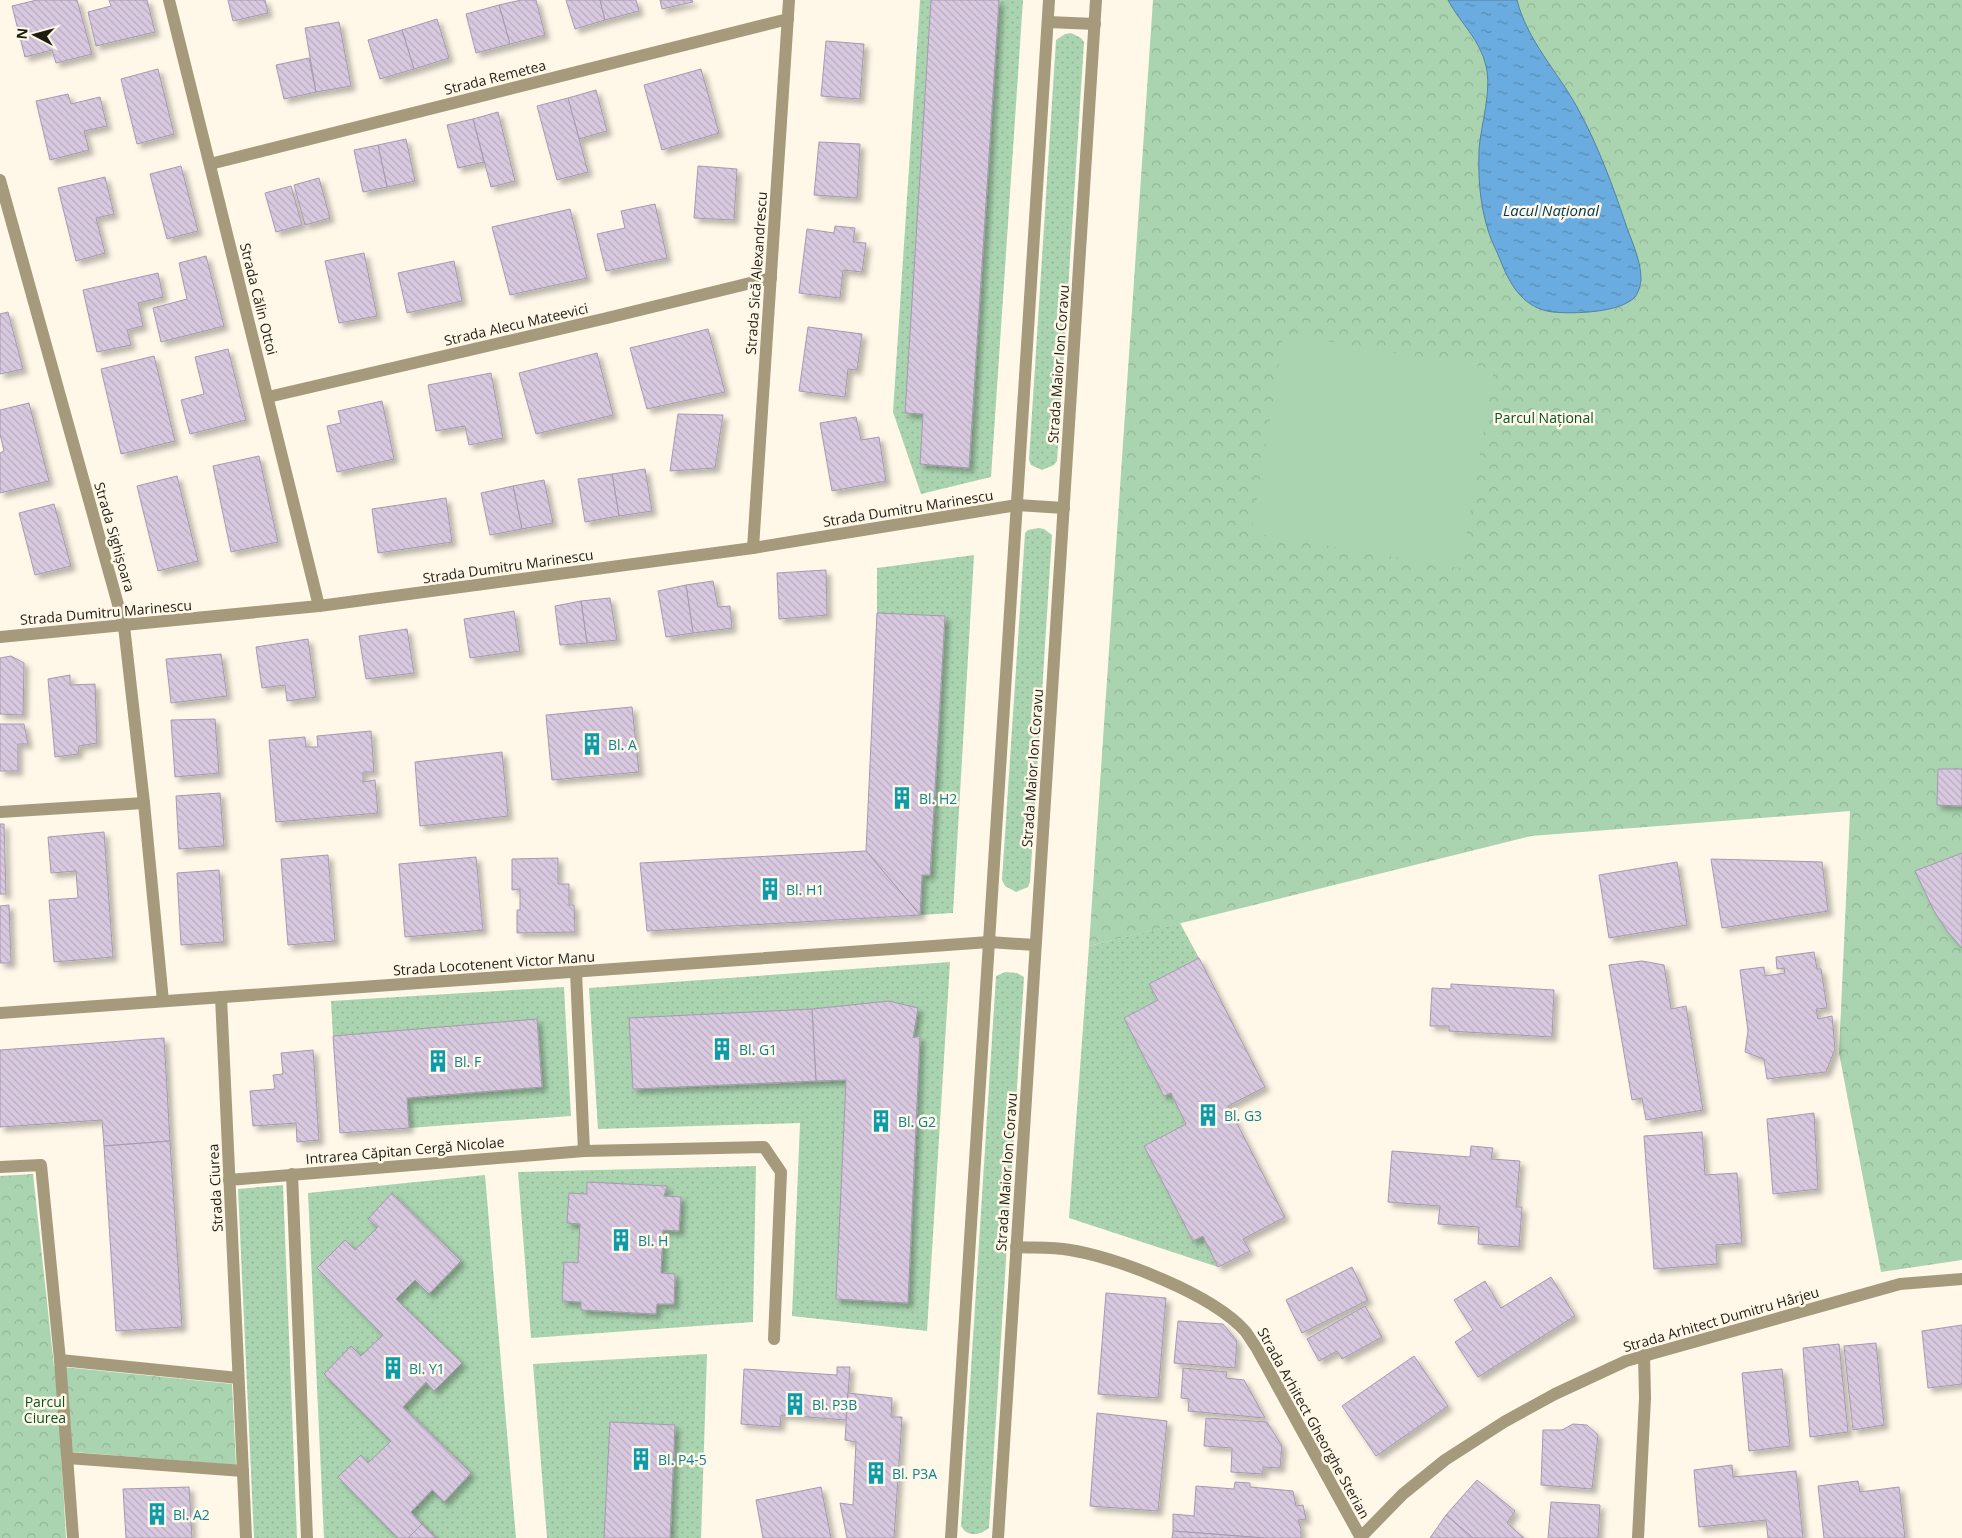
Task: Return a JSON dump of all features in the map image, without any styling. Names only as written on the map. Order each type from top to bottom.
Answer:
[{"type":"street","name":"Strada Călin Ottoi","points":[[169,0],[319,606]]},
{"type":"street","name":"Strada Sică Alexandrescu","points":[[753,548],[789,0]]},
{"type":"street","points":[[951,1538],[1049,0]]},
{"type":"street","name":"Strada Maior Ion Coravu","points":[[998,1538],[1096,0]]},
{"type":"street","name":"Strada Remetea","points":[[210,164],[788,19]]},
{"type":"street","points":[[1048,22],[1094,24]]},
{"type":"street","name":"Strada Sighișoara","points":[[0,180],[124,626],[144,803],[163,1001]]},
{"type":"street","name":"Strada Alecu Mateevici","points":[[268,397],[771,278]]},
{"type":"street","name":"Strada Dumitru Marinescu","points":[[0,637],[319,606],[753,548],[1017,505],[1064,508]]},
{"type":"street","points":[[0,812],[144,803]]},
{"type":"street","name":"Strada Locotenent Victor Manu","points":[[0,1013],[989,942],[1035,945]]},
{"type":"street","points":[[576,972],[584,1151]]},
{"type":"street","name":"Strada Ciurea","points":[[221,997],[246,1538]]},
{"type":"street","name":"Intrarea Căpitan Cergă Nicolae","points":[[229,1180],[584,1151],[764,1147],[781,1172],[774,1339]]},
{"type":"street","points":[[0,1167],[41,1165],[60,1360],[73,1538]]},
{"type":"street","points":[[292,1174],[307,1538]]},
{"type":"street","name":"Strada Arhitect Gheorghe Sterian","points":[[1016,1247],[1069,1250],[1111,1260],[1191,1293],[1226,1315],[1244,1330],[1256,1347],[1361,1538]]},
{"type":"street","name":"Strada Arhitect Dumitru Hârjeu","points":[[1361,1538],[1403,1494],[1445,1460],[1504,1422],[1556,1394],[1626,1361],[1900,1284],[1962,1279]]},
{"type":"street","points":[[1638,1538],[1646,1398],[1644,1355]]},
{"type":"street","points":[[60,1360],[238,1378]]},
{"type":"street","points":[[68,1458],[243,1471]]},
{"type":"green space","points":[[920,0],[1023,0],[991,477],[921,494],[893,412]]},
{"type":"green space","name":"Parcul Național","points":[[1153,0],[1962,0],[1962,1260],[1881,1272],[1839,1053],[1850,811],[1531,836],[1089,946]]},
{"type":"green space","points":[[1071,33],[1081,38],[1084,42],[1057,461],[1054,465],[1042,470],[1031,465],[1029,460],[1056,40],[1065,34]]},
{"type":"green space","points":[[1284,334],[1494,369],[1461,568],[1251,533]]},
{"type":"green space","points":[[1039,528],[1052,535],[1030,882],[1028,887],[1016,892],[1005,886],[1002,880],[1025,533],[1028,530]]},
{"type":"green space","points":[[974,555],[953,913],[920,915],[922,875],[930,875],[945,617],[877,613],[877,568]]},
{"type":"green space","points":[[1180,923],[1199,958],[1149,984],[1158,1000],[1124,1018],[1164,1096],[1171,1093],[1186,1124],[1144,1146],[1193,1241],[1203,1236],[1218,1267],[1069,1218],[1089,946]]},
{"type":"green space","points":[[950,962],[927,1331],[792,1316],[800,1123],[598,1129],[589,988]]},
{"type":"green space","points":[[1005,972],[1017,973],[1024,977],[989,1528],[982,1532],[971,1534],[961,1526],[996,976]]},
{"type":"green space","points":[[564,987],[571,1116],[409,1128],[407,1098],[542,1087],[537,1020],[333,1036],[331,1001]]},
{"type":"green space","points":[[756,1166],[753,1322],[531,1338],[518,1172]]},
{"type":"green space","name":"Parcul Ciurea","points":[[33,1174],[54,1366],[232,1384],[236,1465],[61,1451],[66,1538],[0,1538],[0,1176]]},
{"type":"green space","points":[[485,1175],[516,1538],[324,1538],[308,1193]]},
{"type":"green space","points":[[283,1185],[297,1538],[254,1538],[238,1189]]},
{"type":"green space","points":[[707,1354],[701,1538],[547,1538],[533,1364]]},
{"type":"water","name":"Lacul Național","points":[[1448,0],[1517,0],[1535,42],[1585,121],[1616,197],[1641,273],[1638,291],[1635,297],[1628,302],[1596,311],[1553,312],[1543,310],[1527,301],[1509,280],[1489,234],[1480,191],[1479,150],[1488,86],[1486,66],[1475,39]]},
{"type":"building","points":[[37,0],[77,0],[92,54],[56,63],[52,50],[25,57],[12,6]]},
{"type":"building","points":[[109,0],[147,0],[155,32],[96,46],[88,12],[111,6]]},
{"type":"building","points":[[228,0],[265,0],[268,13],[233,21]]},
{"type":"building","points":[[521,0],[536,0],[545,35],[510,44],[499,5]]},
{"type":"building","points":[[566,0],[600,0],[605,20],[575,29]]},
{"type":"building","points":[[600,0],[636,0],[639,11],[605,20]]},
{"type":"building","points":[[660,0],[692,0],[693,2],[662,9]]},
{"type":"building","points":[[931,0],[999,0],[969,468],[920,464],[923,414],[905,413]]},
{"type":"building","points":[[499,5],[510,44],[476,53],[466,14]]},
{"type":"building","points":[[437,19],[449,58],[414,69],[402,30]]},
{"type":"building","points":[[339,22],[351,86],[316,92],[305,28]]},
{"type":"building","points":[[402,30],[414,69],[380,79],[368,40]]},
{"type":"building","points":[[826,41],[864,44],[860,99],[821,96]]},
{"type":"building","points":[[309,58],[316,92],[284,99],[276,65]]},
{"type":"building","points":[[158,69],[174,134],[137,144],[121,79]]},
{"type":"building","points":[[701,69],[719,133],[662,150],[644,85]]},
{"type":"building","points":[[596,90],[607,131],[579,139],[568,98]]},
{"type":"building","points":[[68,94],[71,104],[100,97],[107,126],[84,131],[89,150],[50,160],[36,101]]},
{"type":"building","points":[[568,98],[588,172],[557,180],[537,106]]},
{"type":"building","points":[[498,112],[515,181],[491,187],[473,119]]},
{"type":"building","points":[[473,119],[484,162],[458,168],[447,125]]},
{"type":"building","points":[[406,139],[415,181],[387,187],[378,145]]},
{"type":"building","points":[[819,142],[860,144],[857,198],[814,195]]},
{"type":"building","points":[[378,145],[387,187],[363,192],[354,150]]},
{"type":"building","points":[[181,166],[198,231],[167,239],[150,174]]},
{"type":"building","points":[[698,166],[737,169],[734,220],[694,218]]},
{"type":"building","points":[[105,177],[114,214],[96,218],[105,253],[76,261],[58,188]]},
{"type":"building","points":[[319,178],[330,218],[305,225],[294,185]]},
{"type":"building","points":[[291,186],[302,225],[276,232],[265,193]]},
{"type":"building","points":[[655,204],[667,258],[606,271],[597,234],[625,228],[621,211]]},
{"type":"building","points":[[570,209],[587,278],[510,295],[492,227]]},
{"type":"building","points":[[835,226],[855,228],[853,242],[866,243],[862,272],[843,270],[840,298],[799,293],[807,229],[834,233]]},
{"type":"building","points":[[364,253],[377,316],[339,323],[325,261]]},
{"type":"building","points":[[206,256],[224,326],[161,342],[153,308],[187,299],[179,263]]},
{"type":"building","points":[[454,261],[462,301],[407,313],[398,273]]},
{"type":"building","points":[[158,273],[163,297],[138,303],[143,326],[127,330],[131,345],[97,352],[83,290]]},
{"type":"building","points":[[8,312],[23,369],[0,374],[0,314]]},
{"type":"building","points":[[808,327],[862,334],[857,370],[848,369],[845,397],[799,391]]},
{"type":"building","points":[[708,329],[725,392],[647,409],[630,348]]},
{"type":"building","points":[[228,349],[246,420],[190,434],[181,400],[204,394],[195,357]]},
{"type":"building","points":[[597,353],[613,415],[536,434],[519,373]]},
{"type":"building","points":[[154,356],[175,441],[121,454],[101,369]]},
{"type":"building","points":[[491,373],[503,438],[469,445],[465,426],[436,431],[428,385]]},
{"type":"building","points":[[382,401],[394,459],[337,472],[327,426],[341,423],[338,411]]},
{"type":"building","points":[[29,403],[49,481],[0,493],[0,453],[4,451],[0,434],[0,410]]},
{"type":"building","points":[[678,414],[723,415],[715,468],[670,471]]},
{"type":"building","points":[[856,417],[861,440],[879,437],[886,481],[832,491],[820,423]]},
{"type":"building","points":[[259,456],[278,542],[231,552],[213,466]]},
{"type":"building","points":[[645,469],[652,511],[619,516],[612,474]]},
{"type":"building","points":[[612,474],[619,516],[585,522],[578,479]]},
{"type":"building","points":[[177,476],[198,561],[158,571],[137,486]]},
{"type":"building","points":[[544,480],[553,523],[522,529],[513,486]]},
{"type":"building","points":[[513,486],[522,529],[490,535],[481,493]]},
{"type":"building","points":[[446,498],[452,542],[378,553],[372,509]]},
{"type":"building","points":[[54,504],[71,566],[35,575],[19,513]]},
{"type":"building","points":[[826,570],[827,615],[779,619],[777,573]]},
{"type":"building","points":[[713,581],[718,607],[730,606],[732,628],[693,633],[686,585]]},
{"type":"building","points":[[686,585],[693,633],[666,637],[658,591]]},
{"type":"building","points":[[610,598],[617,640],[587,643],[581,601]]},
{"type":"building","points":[[581,601],[587,643],[560,645],[555,606]]},
{"type":"building","points":[[514,611],[520,651],[470,658],[464,619]]},
{"type":"building","name":"Bl. H2","points":[[877,613],[945,616],[930,875],[922,875],[920,915],[866,851]]},
{"type":"building","points":[[407,629],[414,673],[366,679],[359,636]]},
{"type":"building","points":[[308,639],[316,697],[287,701],[285,685],[262,688],[256,647]]},
{"type":"building","points":[[221,654],[227,696],[171,703],[166,659]]},
{"type":"building","points":[[11,656],[24,663],[23,715],[0,714],[0,658]]},
{"type":"building","points":[[70,675],[70,685],[95,684],[97,743],[79,746],[78,754],[55,757],[48,679]]},
{"type":"building","name":"Bl. A","points":[[632,707],[639,772],[552,780],[546,715]]},
{"type":"building","points":[[215,719],[219,773],[175,777],[171,720]]},
{"type":"building","points":[[0,724],[24,724],[28,744],[18,744],[18,771],[0,771]]},
{"type":"building","points":[[371,731],[374,772],[363,772],[363,782],[375,780],[378,813],[276,822],[269,740],[305,737],[306,747],[318,747],[317,736]]},
{"type":"building","points":[[502,752],[508,816],[420,826],[415,762]]},
{"type":"building","points":[[1938,769],[1962,769],[1962,806],[1937,805]]},
{"type":"building","points":[[220,793],[224,846],[179,849],[176,796]]},
{"type":"building","points":[[0,824],[4,824],[6,894],[0,894]]},
{"type":"building","points":[[104,832],[113,957],[54,962],[49,900],[78,898],[76,871],[51,873],[48,837]]},
{"type":"building","name":"Bl. H1","points":[[866,851],[920,915],[647,931],[640,863]]},
{"type":"building","points":[[1962,853],[1962,948],[1948,932],[1934,911],[1915,871]]},
{"type":"building","points":[[328,855],[335,941],[288,945],[281,859]]},
{"type":"building","points":[[476,857],[483,930],[405,937],[399,864]]},
{"type":"building","points":[[558,858],[558,884],[569,884],[569,905],[574,905],[575,932],[517,933],[517,910],[520,910],[520,889],[512,890],[512,859]]},
{"type":"building","points":[[1711,859],[1822,862],[1828,911],[1722,928]]},
{"type":"building","points":[[1677,862],[1687,925],[1609,938],[1599,875]]},
{"type":"building","points":[[219,870],[224,942],[181,945],[177,873]]},
{"type":"building","points":[[9,905],[11,963],[0,963],[0,906]]},
{"type":"building","points":[[1814,952],[1817,969],[1821,969],[1827,1008],[1816,1009],[1818,1019],[1832,1016],[1835,1049],[1826,1072],[1767,1079],[1764,1059],[1745,1052],[1748,1031],[1740,970],[1764,967],[1765,976],[1785,973],[1784,968],[1777,969],[1776,957]]},
{"type":"building","name":"Bl. G3","points":[[1199,958],[1265,1087],[1228,1106],[1285,1217],[1243,1239],[1250,1251],[1218,1267],[1203,1236],[1193,1241],[1144,1146],[1186,1124],[1171,1093],[1164,1096],[1124,1018],[1158,1000],[1149,984]]},
{"type":"building","points":[[1642,961],[1664,965],[1671,1009],[1686,1006],[1703,1110],[1646,1120],[1642,1098],[1632,1100],[1609,965]]},
{"type":"building","points":[[1451,984],[1554,990],[1552,1037],[1449,1031],[1449,1026],[1430,1026],[1432,988],[1451,989]]},
{"type":"building","name":"Bl. G2","points":[[889,1001],[918,1008],[913,1038],[920,1036],[908,1303],[836,1299],[846,1080],[816,1081],[812,1009]]},
{"type":"building","name":"Bl. G1","points":[[812,1009],[816,1081],[633,1089],[629,1018]]},
{"type":"building","name":"Bl. F","points":[[537,1019],[542,1087],[407,1098],[409,1128],[340,1133],[333,1036]]},
{"type":"building","points":[[164,1038],[170,1141],[104,1146],[102,1120],[0,1127],[0,1050]]},
{"type":"building","points":[[313,1050],[319,1140],[297,1142],[296,1123],[253,1126],[250,1091],[275,1089],[273,1075],[283,1074],[281,1053]]},
{"type":"building","points":[[1814,1113],[1818,1189],[1773,1194],[1767,1119]]},
{"type":"building","points":[[1702,1132],[1705,1175],[1737,1173],[1742,1243],[1716,1245],[1717,1264],[1654,1269],[1644,1136]]},
{"type":"building","points":[[170,1141],[182,1327],[116,1331],[104,1146]]},
{"type":"building","points":[[1471,1146],[1493,1148],[1491,1159],[1520,1161],[1516,1207],[1522,1207],[1519,1247],[1478,1244],[1479,1227],[1438,1224],[1440,1206],[1388,1202],[1392,1151],[1470,1157]]},
{"type":"building","name":"Bl. H","points":[[587,1182],[667,1186],[664,1196],[681,1197],[679,1231],[663,1230],[661,1273],[675,1274],[674,1304],[657,1304],[656,1314],[581,1310],[581,1302],[562,1301],[564,1262],[578,1263],[580,1224],[567,1223],[569,1193],[587,1194]]},
{"type":"building","name":"Bl. Y1","points":[[392,1193],[461,1261],[429,1294],[415,1280],[396,1299],[462,1363],[434,1391],[426,1382],[403,1407],[471,1473],[444,1502],[432,1490],[411,1512],[422,1524],[408,1538],[398,1538],[338,1477],[361,1455],[368,1463],[391,1441],[324,1374],[351,1346],[361,1356],[383,1335],[317,1268],[345,1240],[355,1250],[378,1227],[368,1219]]},
{"type":"building","points":[[1352,1267],[1368,1300],[1302,1333],[1286,1300]]},
{"type":"building","points":[[1551,1277],[1575,1316],[1478,1377],[1455,1342],[1473,1330],[1454,1300],[1485,1281],[1501,1308]]},
{"type":"building","points":[[1106,1293],[1166,1298],[1158,1398],[1098,1394]]},
{"type":"building","points":[[1365,1306],[1382,1337],[1342,1359],[1337,1351],[1319,1361],[1307,1339]]},
{"type":"building","points":[[1178,1321],[1223,1324],[1237,1341],[1235,1368],[1174,1363]]},
{"type":"building","points":[[1962,1325],[1962,1384],[1928,1388],[1922,1331]]},
{"type":"building","points":[[1876,1343],[1884,1425],[1853,1430],[1844,1346]]},
{"type":"building","points":[[1839,1344],[1848,1432],[1810,1437],[1803,1348]]},
{"type":"building","points":[[1414,1356],[1448,1406],[1376,1456],[1342,1406]]},
{"type":"building","name":"Bl. P3B","points":[[837,1367],[850,1367],[846,1420],[781,1415],[780,1427],[741,1424],[744,1369],[837,1375]]},
{"type":"building","points":[[1183,1368],[1227,1372],[1226,1378],[1244,1380],[1265,1418],[1188,1411],[1189,1399],[1181,1398]]},
{"type":"building","points":[[1782,1369],[1790,1446],[1749,1451],[1742,1373]]},
{"type":"building","name":"Bl. P3A","points":[[848,1393],[892,1398],[891,1417],[902,1417],[894,1538],[847,1538],[840,1503],[853,1505],[856,1442],[845,1440]]},
{"type":"building","points":[[1097,1413],[1167,1421],[1158,1511],[1090,1506]]},
{"type":"building","points":[[1206,1418],[1267,1422],[1282,1446],[1280,1468],[1263,1467],[1263,1474],[1231,1472],[1232,1448],[1204,1446]]},
{"type":"building","name":"Bl. P4-5","points":[[610,1422],[675,1425],[670,1538],[604,1538]]},
{"type":"building","points":[[1573,1424],[1587,1425],[1598,1435],[1592,1489],[1541,1485],[1543,1430],[1562,1430]]},
{"type":"building","points":[[1732,1465],[1733,1477],[1796,1471],[1803,1538],[1768,1538],[1766,1520],[1699,1527],[1694,1470]]},
{"type":"building","points":[[1477,1480],[1515,1511],[1507,1523],[1524,1538],[1473,1538],[1446,1515]]},
{"type":"building","points":[[1858,1481],[1860,1492],[1899,1487],[1905,1538],[1824,1538],[1818,1486]]},
{"type":"building","points":[[1235,1482],[1250,1483],[1250,1487],[1293,1491],[1296,1506],[1303,1505],[1306,1519],[1298,1520],[1301,1538],[1264,1538],[1173,1531],[1173,1514],[1194,1516],[1196,1486],[1234,1489]]},
{"type":"building","name":"Bl. A2","points":[[189,1487],[192,1538],[126,1538],[123,1489]]},
{"type":"building","points":[[821,1487],[831,1538],[763,1538],[756,1500]]},
{"type":"building","points":[[1551,1502],[1600,1505],[1598,1538],[1548,1538]]},
{"type":"building","points":[[1446,1515],[1473,1538],[1430,1538]]},
{"type":"building","points":[[422,1524],[436,1538],[408,1538]]},
{"type":"building","points":[[1173,1531],[1264,1538],[1172,1538]]},
{"type":"place","name":"Bl. A","points":[[592,744]]},
{"type":"place","name":"Bl. H2","points":[[902,798]]},
{"type":"place","name":"Bl. H1","points":[[770,889]]},
{"type":"place","name":"Bl. G1","points":[[722,1049]]},
{"type":"place","name":"Bl. F","points":[[438,1061]]},
{"type":"place","name":"Bl. G3","points":[[1208,1115]]},
{"type":"place","name":"Bl. G2","points":[[881,1121]]},
{"type":"place","name":"Bl. H","points":[[621,1240]]},
{"type":"place","name":"Bl. Y1","points":[[393,1368]]},
{"type":"place","name":"Bl. P3B","points":[[795,1404]]},
{"type":"place","name":"Bl. P4-5","points":[[641,1459]]},
{"type":"place","name":"Bl. P3A","points":[[876,1473]]},
{"type":"place","name":"Bl. A2","points":[[157,1514]]}]
